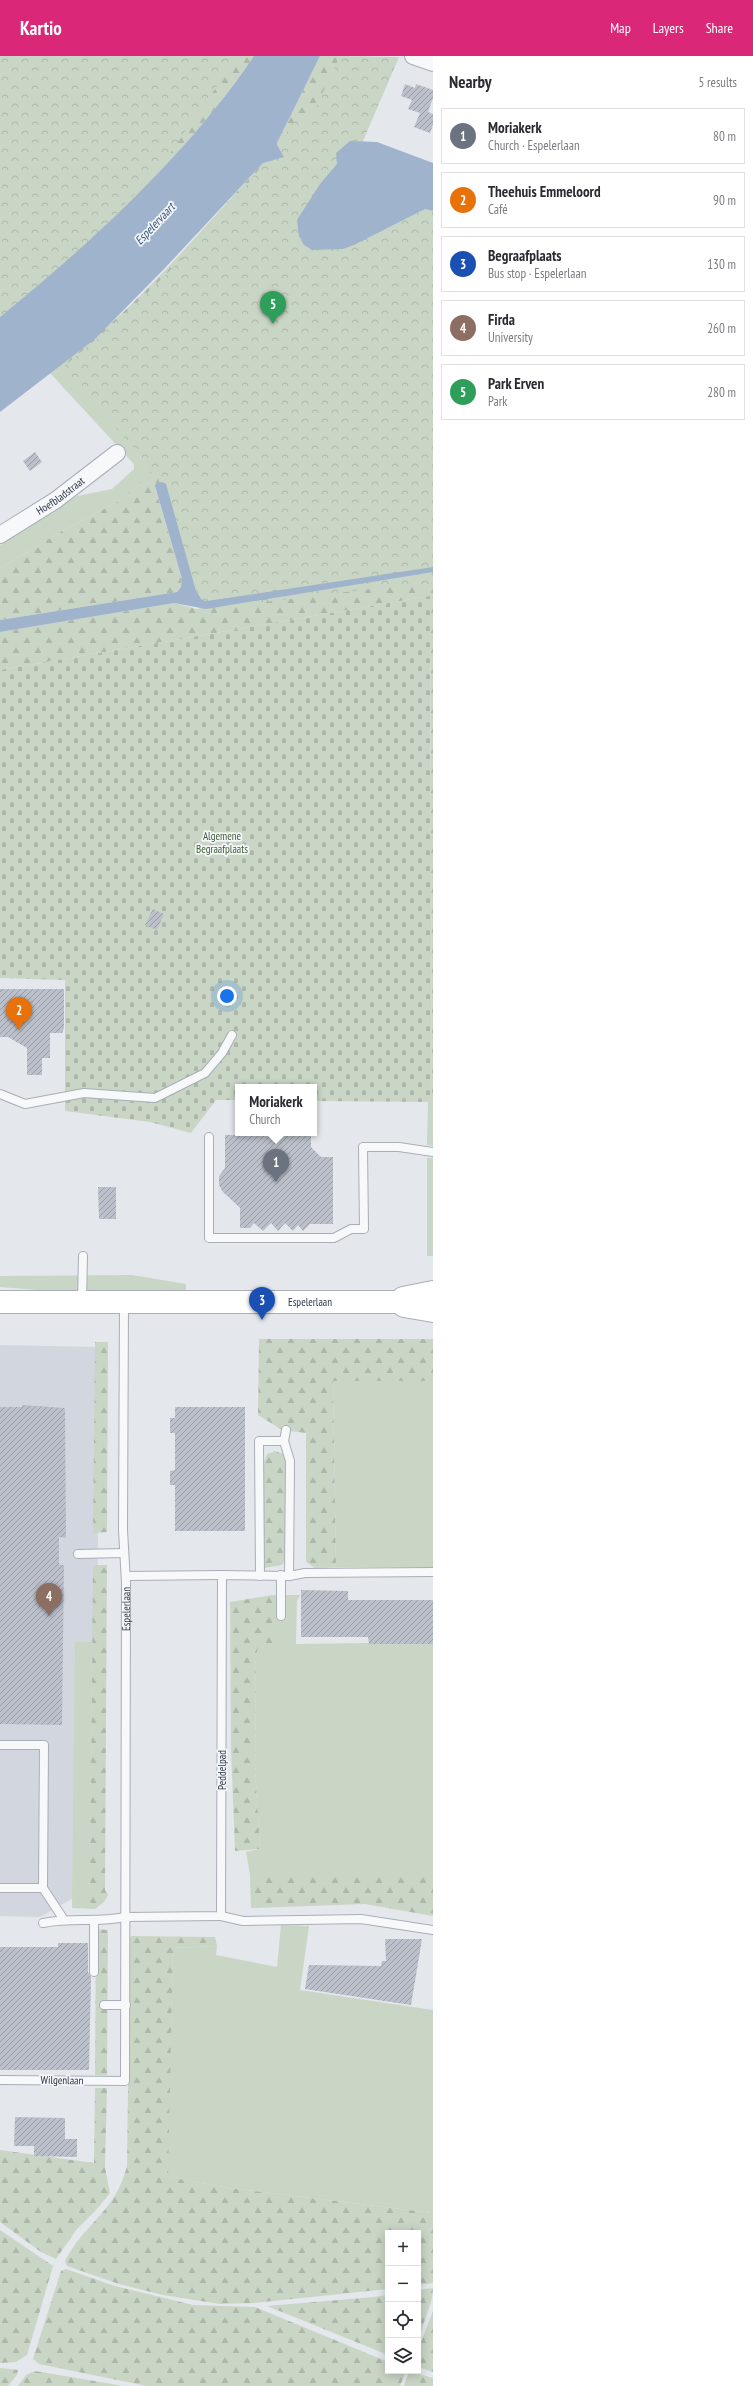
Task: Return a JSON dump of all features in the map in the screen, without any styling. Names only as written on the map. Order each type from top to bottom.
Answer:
[{"type":"main road","name":"Espelerlaan","points":[[399,1302],[403,1298],[433,1292]]},
{"type":"main road","name":"Espelerlaan","points":[[0,1302],[399,1302],[404,1306],[433,1311]]},
{"type":"street","points":[[413,56],[433,63]]},
{"type":"street","name":"Hoefbladstraat","points":[[0,535],[56,500],[117,453]]},
{"type":"lane","points":[[0,1094],[25,1104],[84,1093],[155,1098],[205,1073],[222,1053],[232,1035]]},
{"type":"lane","points":[[209,1136],[209,1238],[334,1238],[351,1229],[364,1229],[363,1147],[399,1146],[433,1152]]},
{"type":"lane","points":[[82,1302],[83,1256]]},
{"type":"lane","name":"Espelerlaan","points":[[124,1302],[124,1553],[126,1576],[125,1917]]},
{"type":"lane","points":[[281,1616],[285,1576],[290,1461],[284,1441],[286,1430]]},
{"type":"lane","points":[[260,1576],[259,1441],[284,1441]]},
{"type":"lane","points":[[78,1554],[124,1553]]},
{"type":"lane","points":[[126,1576],[285,1576],[304,1573],[433,1572]]},
{"type":"lane","name":"Peddelpad","points":[[221,1916],[222,1575]]},
{"type":"lane","points":[[0,1745],[44,1745],[43,1888],[64,1920]]},
{"type":"lane","points":[[0,1888],[43,1888]]},
{"type":"lane","points":[[44,1922],[64,1920],[111,1920],[125,1917],[221,1916],[243,1921],[361,1919],[433,1930]]},
{"type":"lane","points":[[104,2005],[126,2005],[125,1917]]},
{"type":"lane","points":[[94,1921],[94,1972]]},
{"type":"lane","name":"Wilgenlaan","points":[[0,2080],[125,2081],[126,2005]]},
{"type":"shaded area","points":[[0,1345],[99,1347],[96,1885],[40,1917],[0,1916]]},
{"type":"green space","points":[[0,56],[238,56],[164,162],[63,271],[0,317]]},
{"type":"green space","points":[[216,56],[254,56],[199,128],[136,196],[69,259],[0,317],[0,274]]},
{"type":"green space","points":[[320,56],[341,56],[187,458],[155,487],[182,579],[181,587],[177,592],[0,620],[0,569],[55,535],[119,501],[151,472],[123,429],[62,363],[90,341],[142,294],[263,163],[284,156],[277,143]]},
{"type":"green space","points":[[340,56],[399,57],[363,141],[433,167],[433,584],[411,584],[200,610],[157,475],[63,367],[129,310],[190,250],[247,185],[298,115],[310,119]]},
{"type":"green space","points":[[62,363],[123,429],[152,472],[119,501],[55,535],[0,569],[0,545],[77,496],[112,489],[134,469],[134,464],[50,373]]},
{"type":"green space","points":[[433,572],[432,1102],[430,596],[0,670],[0,632],[174,603],[197,609]]},
{"type":"green space","name":"Algemene Begraafplaats","points":[[430,596],[432,1102],[317,1101],[317,1084],[235,1084],[235,1100],[216,1100],[191,1133],[150,1122],[65,1111],[65,980],[0,978],[0,670]]},
{"type":"green space","points":[[428,1101],[433,1102],[433,1146],[427,1145]]},
{"type":"green space","points":[[427,1158],[433,1158],[433,1256],[427,1256]]},
{"type":"green space","points":[[132,1275],[186,1284],[186,1293],[74,1293],[0,1287],[0,1276]]},
{"type":"green space","points":[[259,1339],[433,1339],[433,1381],[333,1381],[336,1567],[315,1568],[306,1562],[306,1433],[282,1430],[258,1415]]},
{"type":"green space","points":[[95,1342],[108,1342],[107,1532],[93,1533]]},
{"type":"green space","points":[[333,1381],[433,1381],[433,1567],[336,1567]]},
{"type":"green space","points":[[275,1451],[283,1454],[286,1462],[286,1558],[282,1565],[264,1568],[264,1462],[267,1454]]},
{"type":"green space","points":[[93,1565],[107,1565],[105,1890],[108,1895],[104,1902],[95,1909],[90,1902]]},
{"type":"green space","points":[[273,1595],[300,1595],[297,1601],[296,1644],[433,1642],[433,1875],[250,1875],[246,1852],[260,1849],[255,1767],[256,1655],[258,1648],[273,1644]]},
{"type":"green space","points":[[273,1595],[273,1645],[258,1648],[256,1655],[255,1767],[260,1849],[235,1851],[231,1749],[230,1602]]},
{"type":"green space","points":[[75,1642],[92,1642],[90,1902],[95,1909],[72,1908]]},
{"type":"green space","points":[[250,1875],[433,1875],[433,1916],[365,1904],[251,1908]]},
{"type":"green space","points":[[281,1925],[309,1926],[300,1990],[433,2010],[433,2213],[229,2188],[167,2177],[173,1948],[217,1946],[216,1955],[277,1967]]},
{"type":"green space","points":[[96,1929],[108,1930],[107,2075],[95,2075]]},
{"type":"green space","points":[[132,1936],[215,1937],[217,1946],[173,1948],[168,2177],[229,2188],[433,2213],[433,2283],[421,2285],[421,2230],[385,2230],[385,2289],[253,2303],[220,2304],[163,2295],[119,2284],[67,2266],[65,2261],[81,2236],[115,2195],[122,2182],[127,2166],[130,1938]]},
{"type":"green space","points":[[95,2088],[107,2088],[105,2167],[110,2193],[97,2209],[77,2229],[56,2259],[41,2252],[0,2222],[0,2150],[94,2163]]},
{"type":"green space","points":[[0,2230],[53,2266],[27,2355],[16,2362],[0,2363]]},
{"type":"green space","points":[[66,2269],[115,2286],[193,2305],[255,2307],[385,2361],[385,2374],[405,2374],[400,2386],[147,2386],[39,2364],[33,2359],[61,2271]]},
{"type":"green space","points":[[433,2288],[432,2299],[421,2331],[421,2302],[421,2290]]},
{"type":"green space","points":[[385,2295],[385,2354],[267,2306]]},
{"type":"green space","points":[[433,2311],[433,2372],[421,2368],[421,2342]]},
{"type":"green space","points":[[0,2368],[18,2370],[17,2375],[8,2386],[0,2386]]},
{"type":"green space","points":[[35,2371],[122,2386],[18,2386],[26,2375]]},
{"type":"green space","points":[[408,2374],[419,2374],[433,2378],[433,2386],[404,2386]]},
{"type":"water","name":"Espelervaart","points":[[254,56],[320,56],[277,143],[284,157],[263,163],[165,268],[95,339],[0,412],[0,317],[69,259],[136,196],[199,128]]},
{"type":"water","points":[[350,141],[377,142],[433,163],[433,211],[425,209],[354,245],[343,249],[312,250],[304,245],[299,236],[297,220],[320,184],[337,164],[336,153]]},
{"type":"water","points":[[162,482],[166,484],[196,591],[202,600],[207,601],[433,567],[433,572],[206,609],[174,603],[0,632],[0,620],[177,592],[181,587],[182,579],[155,486],[156,483]]},
{"type":"building","points":[[405,84],[415,88],[416,84],[433,90],[433,98],[428,112],[433,114],[433,125],[430,133],[414,127],[420,113],[408,109],[412,100],[401,96]]},
{"type":"building","points":[[35,452],[42,462],[30,471],[23,461]]},
{"type":"building","points":[[153,909],[164,914],[157,930],[145,925]]},
{"type":"building","points":[[0,989],[64,989],[64,1028],[62,1033],[50,1033],[50,1058],[42,1058],[42,1075],[27,1075],[27,1048],[8,1037],[0,1037]]},
{"type":"building","points":[[225,1135],[311,1136],[311,1147],[321,1157],[333,1157],[333,1224],[310,1224],[303,1231],[298,1225],[293,1231],[285,1223],[278,1231],[271,1223],[263,1231],[254,1223],[250,1228],[240,1228],[240,1208],[222,1191],[219,1185],[219,1176],[225,1168]]},
{"type":"building","points":[[98,1187],[116,1187],[116,1219],[99,1219]]},
{"type":"building","points":[[22,1405],[65,1408],[66,1538],[59,1537],[59,1565],[64,1565],[62,1725],[0,1724],[0,1407],[22,1407]]},
{"type":"building","points":[[175,1407],[245,1407],[245,1531],[175,1531],[175,1485],[170,1485],[170,1471],[175,1470],[175,1433],[170,1433],[170,1418],[175,1418]]},
{"type":"building","points":[[301,1590],[348,1591],[348,1600],[433,1600],[433,1644],[369,1644],[368,1637],[301,1637]]},
{"type":"building","points":[[385,1939],[422,1939],[411,2005],[305,1989],[309,1965],[381,1966],[382,1961],[386,1961]]},
{"type":"building","points":[[58,1943],[88,1943],[88,1972],[91,1977],[89,2070],[0,2070],[0,1947],[58,1947]]},
{"type":"building","points":[[15,2117],[65,2118],[65,2139],[77,2139],[77,2157],[34,2156],[34,2146],[14,2146]]},
{"type":"place","name":"Park Erven","points":[[273,324]]},
{"type":"place","name":"Theehuis Emmeloord","points":[[19,1030]]},
{"type":"place","name":"Moriakerk","points":[[276,1182]]},
{"type":"place","name":"Begraafplaats","points":[[262,1320]]},
{"type":"place","name":"Firda","points":[[49,1616]]}]
